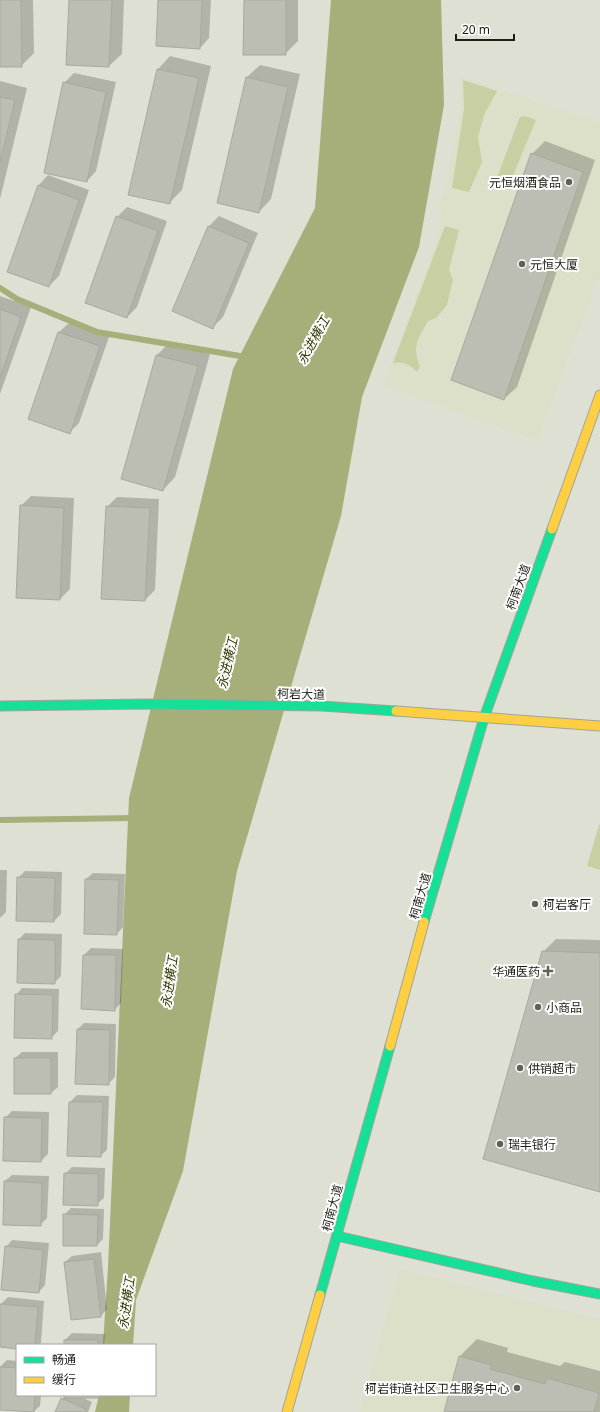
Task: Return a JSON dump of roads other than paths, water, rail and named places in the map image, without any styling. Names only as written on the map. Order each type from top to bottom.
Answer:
[{"type":"main road","name":"柯南大道","points":[[287,1412],[437,877],[484,718],[600,395]]},
{"type":"main road","name":"柯岩大道","points":[[0,706],[147,704],[322,706],[600,726]]},
{"type":"main road","points":[[337,1236],[526,1279],[600,1294]]},
{"type":"water","name":"永进横江","points":[[331,0],[441,0],[444,105],[419,247],[362,397],[341,516],[237,871],[183,1171],[136,1300],[133,1344],[103,1344],[108,1267],[129,798],[233,369],[315,208]]},
{"type":"water","points":[[99,1396],[130,1396],[129,1412],[95,1412]]},
{"type":"waterway","points":[[0,288],[17,299],[97,332],[246,357]]},
{"type":"waterway","points":[[0,820],[135,818]]},
{"type":"place","name":"元恒烟酒食品","points":[[569,182]]},
{"type":"place","name":"元恒大厦","points":[[522,264]]},
{"type":"place","name":"柯岩客厅","points":[[535,904]]},
{"type":"place","name":"华通医药","points":[[548,971]]},
{"type":"place","name":"小商品","points":[[538,1007]]},
{"type":"place","name":"供销超市","points":[[520,1068]]},
{"type":"place","name":"瑞丰银行","points":[[500,1144]]},
{"type":"place","name":"柯岩街道社区卫生服务中心","points":[[517,1388]]}]
